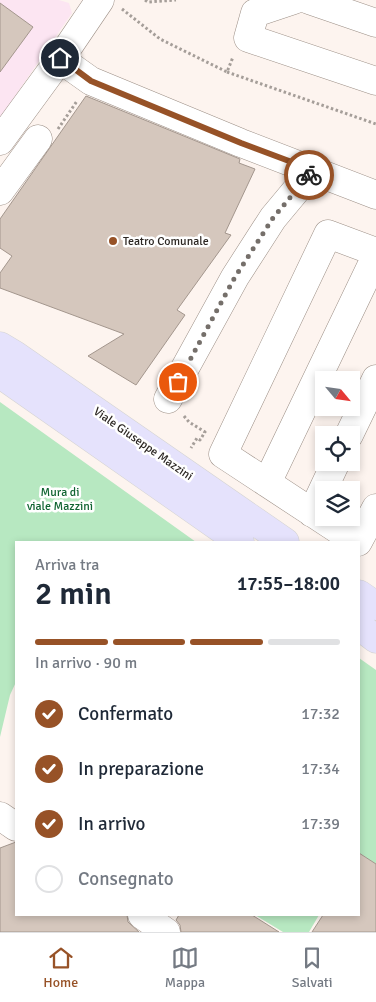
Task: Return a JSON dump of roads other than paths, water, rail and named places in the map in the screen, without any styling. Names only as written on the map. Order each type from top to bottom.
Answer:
[{"type":"main road","name":"Viale Giuseppe Mazzini","points":[[0,346],[284,541]]},
{"type":"main road","name":"Viale Giuseppe Mazzini","points":[[0,374],[239,541]]},
{"type":"street","points":[[294,0],[254,13],[248,38],[376,81]]},
{"type":"street","points":[[309,0],[376,23]]},
{"type":"street","points":[[0,141],[60,58],[108,2]]},
{"type":"street","points":[[60,58],[91,81],[241,143],[376,195]]},
{"type":"street","points":[[0,191],[38,139]]},
{"type":"street","points":[[168,399],[235,277],[273,218],[313,170]]},
{"type":"street","points":[[356,541],[223,454],[328,234],[376,252]]},
{"type":"street","points":[[267,483],[376,256]]},
{"type":"street","points":[[354,426],[376,379]]},
{"type":"street","points":[[312,513],[332,471]]},
{"type":"street","points":[[359,541],[376,508]]},
{"type":"street","points":[[365,631],[371,602]]},
{"type":"street","points":[[0,816],[15,826]]},
{"type":"street","points":[[143,916],[166,932]]},
{"type":"place","name":"Teatro Comunale","points":[[113,241]]},
{"type":"park label","name":"Mura di viale Mazzini","points":[[60,499]]}]
